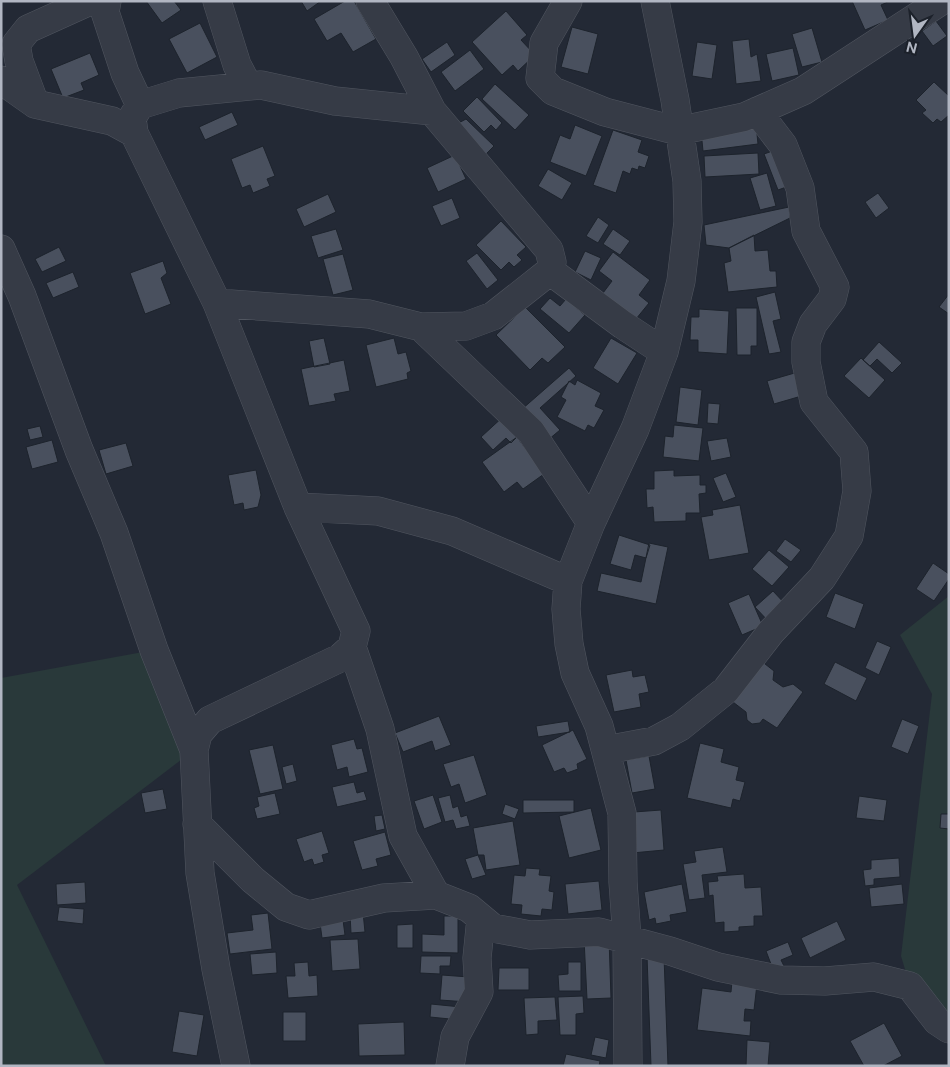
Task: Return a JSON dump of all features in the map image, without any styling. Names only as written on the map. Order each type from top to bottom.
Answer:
[{"type":"street","points":[[35,104],[19,61],[16,44],[28,28],[90,1]]},
{"type":"street","points":[[107,1],[105,12],[122,64],[140,105]]},
{"type":"street","points":[[217,1],[237,65],[248,86]]},
{"type":"street","points":[[216,303],[368,314],[421,327],[466,326],[493,316],[550,271],[552,262],[549,250],[432,111],[404,56],[370,1]]},
{"type":"street","points":[[568,1],[544,43],[540,78],[553,91],[604,112],[678,131],[744,117],[803,91],[941,1]]},
{"type":"street","points":[[628,1066],[627,939],[622,812],[599,726],[575,674],[569,644],[566,609],[568,581],[591,524],[635,429],[664,352],[682,281],[688,222],[687,181],[678,131],[675,100],[654,1]]},
{"type":"street","points":[[1,80],[35,104],[112,121],[134,133]]},
{"type":"street","points":[[432,111],[335,101],[261,85],[179,93],[140,105],[132,118],[134,133],[216,303],[298,507],[356,631],[352,647],[380,729],[403,836],[436,895]]},
{"type":"street","points":[[606,750],[654,741],[680,727],[726,690],[771,632],[822,578],[849,536],[857,491],[854,452],[814,402],[806,362],[806,342],[813,324],[832,299],[834,287],[806,231],[800,188],[783,145],[757,111]]},
{"type":"street","points":[[1,249],[22,296],[79,450],[114,533],[154,650],[194,750]]},
{"type":"street","points":[[550,271],[623,325],[664,352]]},
{"type":"street","points":[[421,327],[531,432],[591,524]]},
{"type":"street","points":[[298,507],[378,511],[452,531],[568,581]]},
{"type":"street","points":[[236,1066],[216,969],[200,873],[194,750],[198,734],[210,720],[340,658],[352,647]]},
{"type":"street","points":[[198,824],[253,880],[286,907],[309,915],[384,898],[436,895],[469,908],[493,928],[530,935],[599,932],[718,967],[781,980],[825,981],[874,977],[910,986],[937,1021],[949,1029]]},
{"type":"street","points":[[450,1066],[455,1038],[479,992],[477,958],[481,918]]},
{"type":"shaded area","points":[[949,596],[949,1029],[910,986],[901,956],[932,694],[900,635]]},
{"type":"shaded area","points":[[154,650],[194,750],[17,885],[106,1066],[1,1066],[1,678]]},
{"type":"building","points":[[146,1],[174,1],[181,10],[162,23]]},
{"type":"building","points":[[301,1],[321,1],[307,11]]},
{"type":"building","points":[[345,1],[354,1],[376,39],[353,52],[341,33],[327,41],[314,19]]},
{"type":"building","points":[[852,1],[890,1],[881,5],[888,20],[865,30]]},
{"type":"building","points":[[506,11],[527,35],[521,40],[535,55],[518,71],[513,65],[502,75],[472,42]]},
{"type":"building","points":[[936,21],[947,36],[933,46],[922,31]]},
{"type":"building","points":[[200,23],[217,57],[187,73],[169,39]]},
{"type":"building","points":[[572,27],[598,34],[588,74],[561,67]]},
{"type":"building","points":[[812,28],[822,62],[802,67],[792,34]]},
{"type":"building","points":[[749,39],[751,57],[757,54],[761,81],[736,84],[732,41]]},
{"type":"building","points":[[447,42],[455,55],[431,72],[422,59]]},
{"type":"building","points":[[697,42],[717,45],[712,79],[692,76]]},
{"type":"building","points":[[793,48],[799,75],[772,81],[766,54]]},
{"type":"building","points":[[470,50],[484,69],[455,91],[441,72]]},
{"type":"building","points":[[90,53],[99,75],[81,83],[84,90],[63,98],[51,69]]},
{"type":"building","points":[[934,82],[949,96],[949,115],[941,122],[937,119],[933,123],[922,113],[926,110],[916,100]]},
{"type":"building","points":[[495,84],[529,115],[515,130],[482,99]]},
{"type":"building","points":[[477,97],[502,123],[496,130],[491,125],[484,132],[463,111]]},
{"type":"building","points":[[232,112],[238,125],[205,140],[199,127]]},
{"type":"building","points":[[466,119],[494,146],[484,156],[453,126]]},
{"type":"building","points":[[756,124],[758,144],[703,151],[701,131]]},
{"type":"building","points":[[575,125],[602,136],[586,176],[550,162],[560,135],[570,139]]},
{"type":"building","points":[[613,130],[642,140],[638,152],[649,156],[645,168],[639,166],[638,170],[632,168],[630,174],[623,171],[616,193],[593,185]]},
{"type":"building","points":[[263,146],[275,176],[267,179],[270,186],[253,193],[250,185],[242,188],[231,159]]},
{"type":"building","points":[[778,149],[792,185],[778,190],[764,154]]},
{"type":"building","points":[[758,153],[759,174],[705,177],[704,156]]},
{"type":"building","points":[[455,155],[466,179],[438,192],[427,168]]},
{"type":"building","points":[[548,169],[572,183],[562,200],[538,186]]},
{"type":"building","points":[[767,173],[776,206],[760,210],[750,178]]},
{"type":"building","points":[[878,193],[889,208],[876,218],[865,202]]},
{"type":"building","points":[[328,194],[336,212],[304,227],[296,209]]},
{"type":"building","points":[[452,198],[460,218],[441,226],[432,206]]},
{"type":"building","points":[[789,207],[790,218],[729,248],[706,245],[704,225]]},
{"type":"building","points":[[598,217],[609,225],[598,243],[586,236]]},
{"type":"building","points":[[501,221],[526,247],[517,255],[522,260],[514,267],[509,262],[501,270],[476,245]]},
{"type":"building","points":[[336,229],[343,250],[318,258],[311,236]]},
{"type":"building","points":[[613,229],[630,241],[620,255],[603,244]]},
{"type":"building","points":[[754,235],[755,251],[768,250],[770,271],[776,271],[777,287],[728,292],[724,263],[731,261],[729,248]]},
{"type":"building","points":[[59,247],[66,261],[42,272],[35,259]]},
{"type":"building","points":[[585,251],[601,258],[591,280],[575,272]]},
{"type":"building","points":[[613,252],[650,280],[639,295],[649,303],[636,319],[603,293],[612,281],[599,271]]},
{"type":"building","points":[[477,253],[498,280],[487,289],[466,261]]},
{"type":"building","points":[[343,254],[353,290],[333,295],[323,259]]},
{"type":"building","points":[[163,261],[167,273],[161,278],[171,304],[145,314],[130,273]]},
{"type":"building","points":[[73,272],[79,287],[53,298],[46,283]]},
{"type":"building","points":[[775,292],[781,319],[773,321],[781,352],[769,354],[756,297]]},
{"type":"building","points":[[949,294],[949,314],[939,307]]},
{"type":"building","points":[[550,298],[560,306],[566,299],[585,315],[569,333],[540,309]]},
{"type":"building","points":[[525,307],[565,347],[548,363],[542,358],[530,370],[496,335]]},
{"type":"building","points":[[736,308],[757,308],[757,346],[751,346],[751,355],[737,355]]},
{"type":"building","points":[[699,309],[729,311],[727,354],[698,352],[698,340],[690,340],[691,317],[699,317]]},
{"type":"building","points":[[324,338],[330,364],[314,367],[309,341]]},
{"type":"building","points":[[394,338],[398,354],[406,352],[411,371],[407,373],[408,379],[376,387],[366,345]]},
{"type":"building","points":[[611,338],[637,353],[618,384],[593,368]]},
{"type":"building","points":[[879,342],[902,363],[892,373],[877,359],[870,366],[863,360]]},
{"type":"building","points":[[861,358],[885,380],[869,398],[844,376]]},
{"type":"building","points":[[344,360],[350,391],[334,394],[336,401],[309,406],[301,369]]},
{"type":"building","points":[[569,368],[576,376],[540,408],[560,430],[548,440],[521,410]]},
{"type":"building","points":[[798,372],[805,395],[774,404],[767,381]]},
{"type":"building","points":[[577,380],[601,393],[595,406],[604,410],[594,428],[588,425],[585,431],[557,417],[566,400],[561,397],[569,381],[575,385]]},
{"type":"building","points":[[680,387],[702,390],[698,425],[676,422]]},
{"type":"building","points":[[708,403],[720,404],[718,424],[707,423]]},
{"type":"building","points":[[505,415],[522,432],[511,443],[506,438],[493,450],[481,437]]},
{"type":"building","points":[[674,425],[703,428],[699,461],[663,457],[665,436],[673,437]]},
{"type":"building","points":[[40,426],[43,437],[30,440],[27,429]]},
{"type":"building","points":[[517,437],[544,474],[523,489],[517,482],[504,492],[482,462]]},
{"type":"building","points":[[727,438],[731,457],[711,461],[707,441]]},
{"type":"building","points":[[52,440],[58,462],[32,469],[26,447]]},
{"type":"building","points":[[126,443],[133,466],[106,474],[99,450]]},
{"type":"building","points":[[256,470],[261,495],[258,507],[244,510],[243,503],[234,505],[228,475]]},
{"type":"building","points":[[674,470],[674,476],[700,475],[700,485],[706,485],[706,493],[699,494],[700,513],[686,513],[686,521],[654,522],[653,507],[647,508],[646,489],[654,489],[654,471]]},
{"type":"building","points":[[726,473],[736,497],[723,502],[713,478]]},
{"type":"building","points":[[740,505],[749,553],[709,560],[701,517],[713,515],[712,510]]},
{"type":"building","points":[[619,535],[650,545],[646,558],[635,555],[631,570],[610,564]]},
{"type":"building","points":[[785,539],[801,550],[791,562],[776,551]]},
{"type":"building","points":[[649,543],[668,547],[656,604],[597,591],[601,573],[641,582]]},
{"type":"building","points":[[769,550],[789,567],[772,586],[752,569]]},
{"type":"building","points":[[933,563],[949,574],[949,579],[934,601],[916,589]]},
{"type":"building","points":[[773,591],[787,606],[769,622],[755,607]]},
{"type":"building","points":[[835,593],[864,604],[855,629],[826,617]]},
{"type":"building","points":[[749,594],[763,626],[742,635],[728,603]]},
{"type":"building","points":[[877,641],[891,647],[879,675],[865,668]]},
{"type":"building","points":[[760,660],[774,671],[773,680],[783,687],[793,684],[803,692],[777,728],[763,719],[760,723],[752,724],[747,720],[746,712],[729,699]]},
{"type":"building","points":[[835,662],[867,678],[856,701],[824,684]]},
{"type":"building","points":[[632,670],[633,677],[645,675],[649,692],[639,694],[641,707],[614,712],[606,675]]},
{"type":"building","points":[[439,716],[451,745],[435,751],[432,741],[403,752],[395,733]]},
{"type":"building","points":[[902,719],[919,726],[908,754],[891,747]]},
{"type":"building","points":[[568,721],[570,732],[538,737],[536,726]]},
{"type":"building","points":[[573,730],[587,759],[577,764],[578,769],[567,773],[564,768],[554,772],[542,745]]},
{"type":"building","points":[[354,739],[357,749],[362,748],[368,772],[349,777],[347,767],[337,770],[331,745]]},
{"type":"building","points":[[700,743],[724,749],[721,762],[739,767],[736,780],[745,782],[740,801],[733,799],[731,808],[687,798]]},
{"type":"building","points":[[273,745],[283,789],[260,794],[249,750]]},
{"type":"building","points":[[474,755],[487,795],[465,803],[459,784],[451,787],[443,764]]},
{"type":"building","points":[[649,756],[655,789],[632,793],[626,760]]},
{"type":"building","points":[[293,764],[297,781],[286,784],[282,767]]},
{"type":"building","points":[[354,782],[357,793],[364,791],[367,800],[337,807],[332,787]]},
{"type":"building","points":[[163,789],[167,809],[145,813],[141,793]]},
{"type":"building","points":[[275,793],[280,814],[257,819],[254,808],[259,806],[257,797]]},
{"type":"building","points":[[433,795],[442,822],[424,829],[414,801]]},
{"type":"building","points":[[450,795],[453,808],[458,806],[461,817],[467,815],[470,826],[456,829],[453,820],[445,822],[438,798]]},
{"type":"building","points":[[859,796],[887,800],[884,821],[856,818]]},
{"type":"building","points":[[523,800],[574,800],[574,812],[523,813]]},
{"type":"building","points":[[505,804],[519,809],[515,819],[502,814]]},
{"type":"building","points":[[591,808],[601,850],[569,858],[559,816]]},
{"type":"building","points":[[661,810],[664,850],[632,853],[634,812]]},
{"type":"building","points":[[941,814],[949,814],[949,829],[940,828]]},
{"type":"building","points":[[382,815],[385,829],[376,831],[374,816]]},
{"type":"building","points":[[513,821],[520,865],[486,870],[484,855],[478,855],[473,828]]},
{"type":"building","points":[[322,831],[329,853],[322,855],[324,862],[314,865],[312,859],[304,862],[296,839]]},
{"type":"building","points":[[385,832],[391,855],[376,859],[378,866],[362,870],[353,841]]},
{"type":"building","points":[[723,847],[727,872],[702,875],[705,898],[689,900],[683,864],[696,862],[694,851]]},
{"type":"building","points":[[478,855],[486,875],[472,879],[465,859]]},
{"type":"building","points":[[899,858],[900,877],[874,879],[874,885],[865,886],[863,870],[871,869],[871,860]]},
{"type":"building","points":[[526,868],[540,869],[539,875],[551,876],[549,891],[554,892],[552,910],[542,909],[541,916],[521,914],[522,905],[511,904],[514,875],[525,876]]},
{"type":"building","points":[[744,874],[745,888],[761,887],[763,916],[754,916],[754,926],[739,927],[739,931],[724,932],[724,922],[715,923],[713,895],[709,896],[708,882],[718,881],[717,876]]},
{"type":"building","points":[[599,881],[602,910],[568,914],[565,884]]},
{"type":"building","points":[[85,882],[86,903],[57,905],[56,884]]},
{"type":"building","points":[[682,884],[687,912],[670,915],[671,921],[656,924],[655,918],[649,920],[644,892]]},
{"type":"building","points":[[902,884],[904,904],[871,907],[869,888]]},
{"type":"building","points":[[59,907],[84,909],[83,924],[57,921]]},
{"type":"building","points":[[363,912],[365,932],[351,933],[350,914]]},
{"type":"building","points":[[268,913],[272,949],[230,954],[227,933],[253,930],[251,915]]},
{"type":"building","points":[[444,916],[458,916],[458,953],[422,952],[422,934],[444,935]]},
{"type":"building","points":[[343,920],[345,935],[322,938],[320,923]]},
{"type":"building","points":[[837,921],[846,940],[810,958],[801,938]]},
{"type":"building","points":[[413,924],[413,948],[397,948],[397,925]]},
{"type":"building","points":[[609,938],[611,998],[587,999],[584,939]]},
{"type":"building","points":[[358,939],[360,969],[332,971],[330,940]]},
{"type":"building","points":[[788,942],[793,955],[781,960],[785,968],[774,972],[766,951]]},
{"type":"building","points":[[276,952],[277,973],[252,975],[250,954]]},
{"type":"building","points":[[421,956],[451,956],[450,966],[440,966],[440,974],[420,973]]},
{"type":"building","points":[[647,956],[664,956],[668,1066],[651,1066]]},
{"type":"building","points":[[308,962],[309,976],[317,975],[318,996],[288,998],[286,976],[295,976],[294,963]]},
{"type":"building","points":[[568,962],[581,962],[581,991],[559,991],[558,975],[568,974]]},
{"type":"building","points":[[499,968],[529,968],[529,990],[498,990]]},
{"type":"building","points":[[442,975],[469,977],[468,1002],[440,1000]]},
{"type":"building","points":[[732,981],[757,984],[754,1010],[745,1009],[744,1021],[751,1021],[750,1036],[697,1030],[702,988],[731,992]]},
{"type":"building","points":[[583,996],[584,1013],[576,1014],[576,1035],[560,1035],[558,997]]},
{"type":"building","points":[[555,997],[557,1020],[538,1021],[538,1034],[526,1035],[524,998]]},
{"type":"building","points":[[431,1004],[461,1007],[460,1020],[430,1017]]},
{"type":"building","points":[[179,1011],[204,1015],[197,1056],[172,1052]]},
{"type":"building","points":[[283,1012],[306,1012],[306,1041],[283,1041]]},
{"type":"building","points":[[404,1022],[405,1055],[359,1056],[358,1024]]},
{"type":"building","points":[[884,1023],[902,1056],[883,1066],[864,1066],[850,1041]]},
{"type":"building","points":[[595,1037],[609,1040],[606,1058],[591,1055]]},
{"type":"building","points":[[747,1040],[770,1042],[768,1066],[746,1066]]},
{"type":"building","points":[[566,1054],[600,1061],[599,1066],[563,1066]]}]
